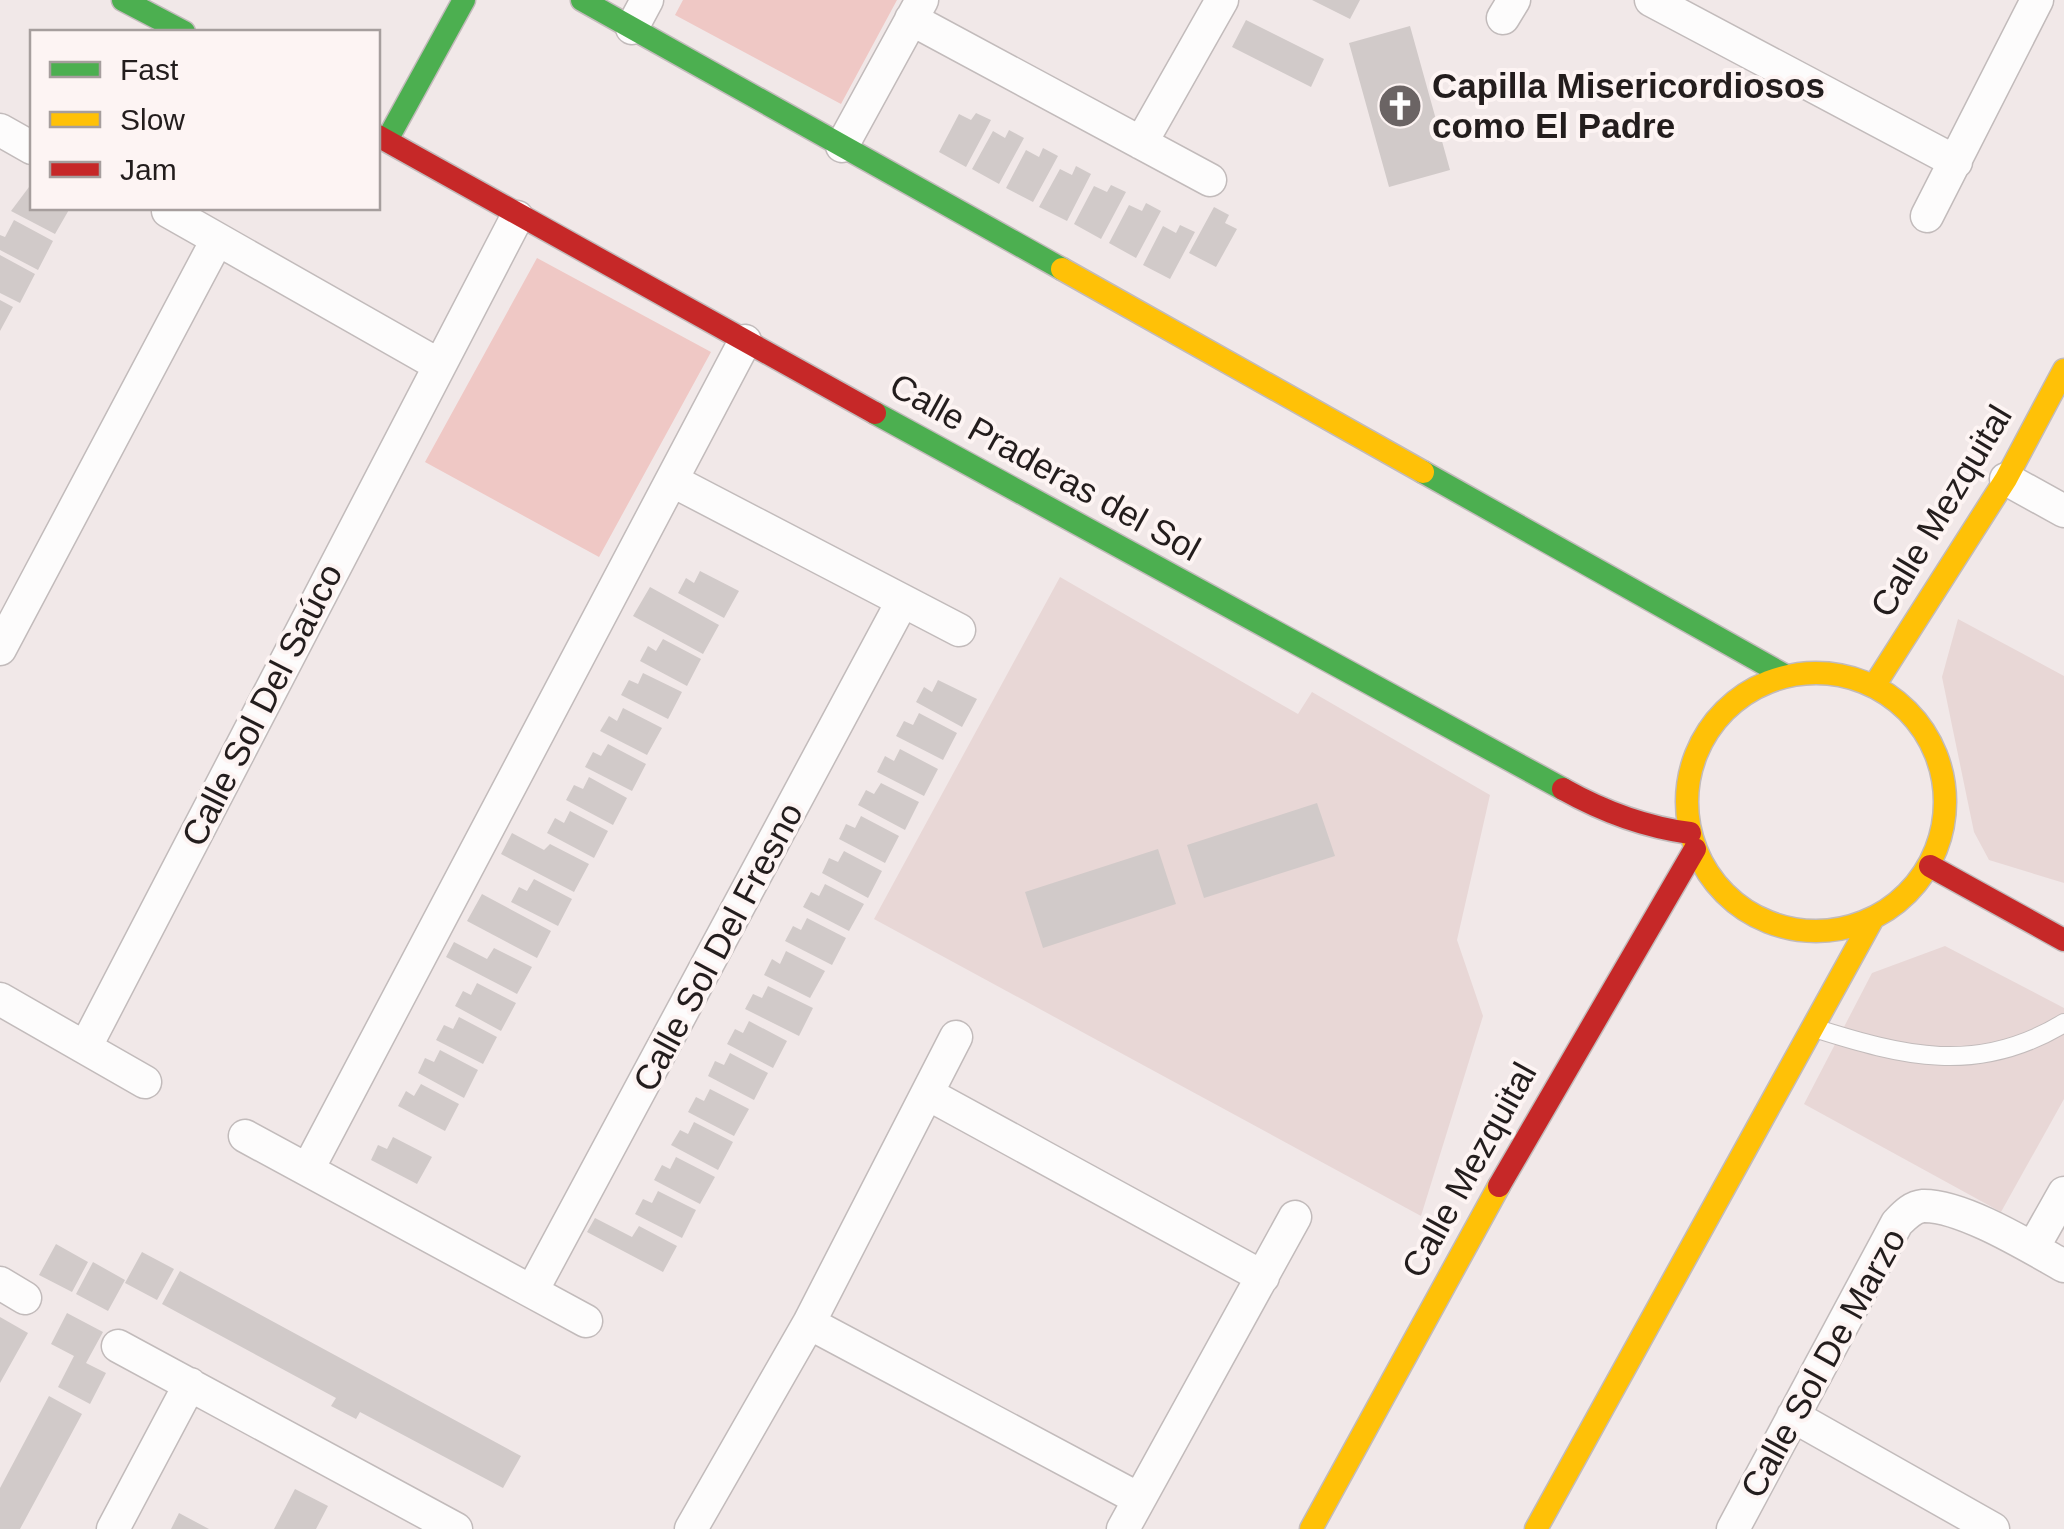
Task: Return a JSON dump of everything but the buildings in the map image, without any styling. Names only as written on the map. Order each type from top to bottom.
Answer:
[{"type":"street","points":[[123,0],[180,30]]},
{"type":"street","points":[[382,138],[464,0]]},
{"type":"street","points":[[582,0],[640,14],[842,146],[1786,676]]},
{"type":"street","points":[[1141,143],[1222,0]]},
{"type":"street","points":[[1650,0],[1956,162]]},
{"type":"street","points":[[1928,216],[2038,0]]},
{"type":"street","points":[[842,146],[917,9],[1210,180]]},
{"type":"street","points":[[0,130],[30,147]]},
{"type":"street","name":"Calle Praderas del Sol","points":[[382,138],[517,217],[1603,811],[1692,841]]},
{"type":"street","points":[[168,211],[439,364]]},
{"type":"street","name":"Calle Sol Del Saúco","points":[[86,1046],[517,217]]},
{"type":"street","points":[[0,649],[216,240]]},
{"type":"street","points":[[308,1168],[746,342]]},
{"type":"street","name":"Calle Mezquital","points":[[1874,686],[2006,478],[2064,370]]},
{"type":"street","points":[[2006,478],[2064,511]]},
{"type":"street","points":[[672,482],[959,630]]},
{"type":"street","name":"Calle Sol Del Fresno","points":[[532,1291],[902,602]]},
{"type":"street","points":[[1831,673],[1874,686],[1916,721],[1933,744],[1946,784],[1944,826],[1930,866],[1906,897],[1872,920],[1831,931],[1775,924],[1749,913],[1716,886],[1692,841],[1686,793],[1703,741],[1717,718],[1748,692],[1786,676],[1831,673]]},
{"type":"street","name":"Calle Mezquital","points":[[1311,1529],[1692,841]]},
{"type":"street","points":[[1930,866],[2064,940]]},
{"type":"street","points":[[1536,1529],[1872,920]]},
{"type":"street","points":[[0,999],[145,1082]]},
{"type":"street","points":[[691,1529],[809,1323],[956,1037]]},
{"type":"street","points":[[928,1094],[1263,1277]]},
{"type":"street","points":[[245,1136],[586,1322]]},
{"type":"street","points":[[2032,1248],[2064,1193]]},
{"type":"street","name":"Calle Sol De Marzo","points":[[1733,1529],[1897,1222],[1910,1210],[1921,1206],[1948,1210],[2064,1266]]},
{"type":"street","points":[[1123,1529],[1295,1217]]},
{"type":"street","points":[[809,1323],[1139,1499]]},
{"type":"street","points":[[118,1346],[190,1384],[407,1517],[456,1529]]},
{"type":"street","points":[[113,1529],[190,1384]]},
{"type":"street","points":[[1793,1416],[1992,1529]]},
{"type":"lane","points":[[1813,1028],[1888,1051],[1941,1060],[2042,1036],[2064,1022]]},
{"type":"shaded area","points":[[683,0],[897,0],[841,104],[675,15]]},
{"type":"shaded area","points":[[537,258],[711,352],[599,557],[425,462]]},
{"type":"shaded area","points":[[1060,577],[1298,714],[1312,692],[1490,795],[1457,940],[1483,1016],[1421,1216],[874,919]]},
{"type":"shaded area","points":[[1958,619],[2064,676],[2064,883],[1989,860],[1974,832],[1942,677]]},
{"type":"shaded area","points":[[1945,946],[2064,1008],[2064,1099],[2001,1212],[1804,1104],[1872,973]]},
{"type":"traffic: fast","points":[[123,0],[180,30]]},
{"type":"traffic: fast","points":[[387,140],[464,0]]},
{"type":"traffic: fast","points":[[582,0],[1062,269]]},
{"type":"traffic: fast","points":[[875,413],[1563,789]]},
{"type":"traffic: fast","points":[[1423,472],[1786,676]]},
{"type":"traffic: slow","points":[[1062,269],[1423,472]]},
{"type":"traffic: slow","points":[[1874,686],[2006,479],[2064,370]]},
{"type":"traffic: slow","points":[[1816,673],[1841,675],[1865,683],[1907,711],[1935,753],[1943,777],[1945,802],[1943,827],[1935,851],[1907,893],[1865,921],[1841,929],[1816,931],[1791,929],[1767,921],[1725,893],[1697,851],[1689,827],[1687,802],[1689,777],[1697,753],[1725,711],[1767,683],[1791,675],[1816,673]]},
{"type":"traffic: slow","points":[[1536,1529],[1872,920]]},
{"type":"traffic: slow","points":[[1311,1529],[1499,1186]]},
{"type":"traffic: jam","points":[[380,137],[875,413]]},
{"type":"traffic: jam","points":[[1563,789],[1625,817],[1690,833]]},
{"type":"traffic: jam","points":[[1499,1186],[1695,849]]},
{"type":"traffic: jam","points":[[1930,866],[2064,940]]},
{"type":"place","name":"Capilla Misericordiosos como El Padre","points":[[1400,106]]}]
